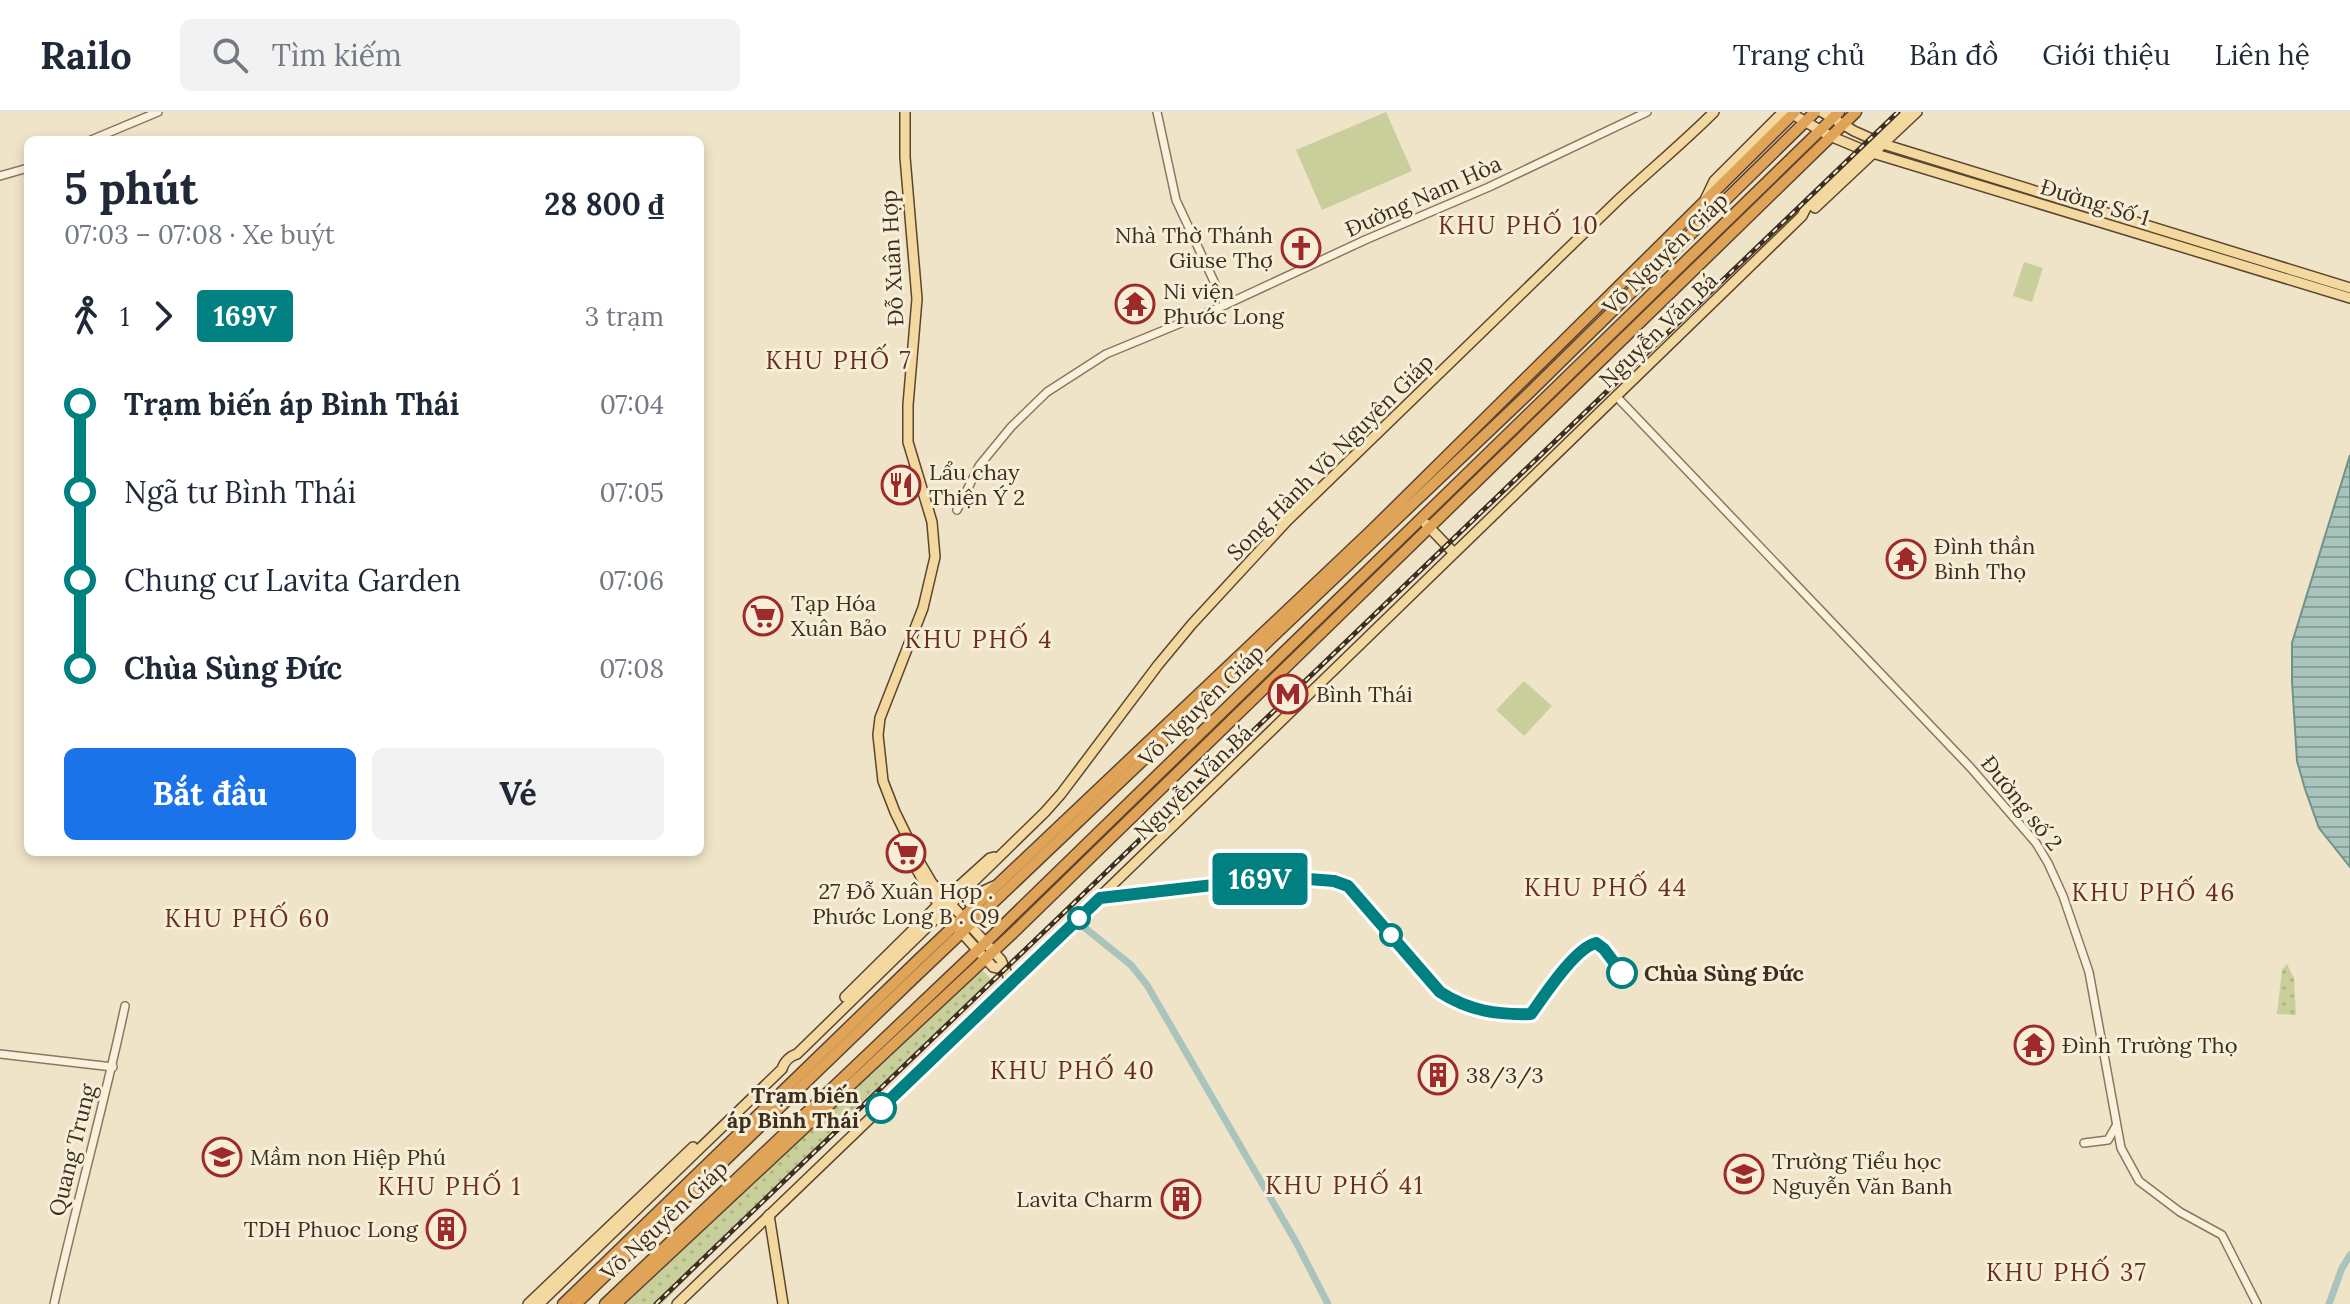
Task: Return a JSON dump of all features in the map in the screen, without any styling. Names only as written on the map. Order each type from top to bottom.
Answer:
[{"type":"highway","name":"Võ Nguyên Giáp","points":[[563,1304],[919,959],[989,907],[1527,395],[1815,112]]},
{"type":"highway","points":[[1843,125],[1856,112]]},
{"type":"highway","name":"Võ Nguyên Giáp","points":[[576,1304],[915,977],[963,926],[973,908],[1382,520],[1790,113]]},
{"type":"highway","points":[[1790,113],[1792,134]]},
{"type":"highway","name":"Võ Nguyên Giáp","points":[[616,1304],[990,955],[1836,115]]},
{"type":"highway","name":"Võ Nguyên Giáp","points":[[605,1304],[1843,125]]},
{"type":"highway","points":[[1743,163],[1769,156]]},
{"type":"highway","points":[[973,908],[989,907]]},
{"type":"highway","points":[[915,977],[919,959]]},
{"type":"main road","name":"Đỗ Xuân Hợp","points":[[905,112],[905,157],[917,299],[908,442],[932,522],[935,557],[923,608],[880,718],[879,761],[898,827],[926,887],[990,955],[993,967],[1003,969],[1011,983]]},
{"type":"main road","name":"Song Hành Võ Nguyên Giáp","points":[[792,1055],[797,1054],[990,858],[1002,856],[1061,794],[1147,678],[1287,521],[1617,201],[1684,143],[1714,112]]},
{"type":"main road","name":"Đường Số 1","points":[[1822,112],[1836,115],[1843,125],[1880,142],[2350,288]]},
{"type":"main road","name":"Nguyễn Văn Bá","points":[[1880,142],[1906,112]]},
{"type":"main road","name":"Nguyễn Văn Bá","points":[[677,1304],[1802,216],[1806,208],[1917,112]]},
{"type":"main road","name":"Đường Số 1","points":[[1790,113],[1830,136],[1869,152],[2350,298]]},
{"type":"main road","name":"Võ Nguyên Giáp","points":[[1703,202],[1714,181],[1790,113]]},
{"type":"main road","points":[[1425,523],[1454,553]]},
{"type":"main road","name":"Song Hành Võ Nguyên Giáp","points":[[539,1304],[782,1069],[795,1049],[897,945],[944,904]]},
{"type":"main road","name":"Song Hành Võ Nguyên Giáp","points":[[528,1304],[777,1067],[784,1064]]},
{"type":"main road","points":[[769,1215],[783,1304]]},
{"type":"street","points":[[101,136],[158,112]]},
{"type":"street","points":[[1157,112],[1176,200],[1225,305]]},
{"type":"street","name":"Đường Nam Hòa","points":[[957,510],[979,466],[1011,427],[1047,392],[1116,348],[1225,305],[1565,153],[1647,112]]},
{"type":"street","points":[[0,176],[24,169]]},
{"type":"street","name":"Đường số 2","points":[[1616,396],[1970,767],[2036,843],[2054,873],[2089,972],[2121,1148],[2139,1181],[2180,1212],[2222,1235],[2257,1304]]},
{"type":"street","name":"Quang Trung","points":[[54,1304],[73,1217],[113,1067],[125,1006]]},
{"type":"street","points":[[0,1054],[113,1067]]},
{"type":"street","points":[[2084,1143],[2108,1140],[2116,1124]]},
{"type":"green space","points":[[1386,112],[1412,171],[1322,210],[1296,150]]},
{"type":"green space","points":[[2024,262],[2043,268],[2032,302],[2013,296]]},
{"type":"green space","points":[[1524,681],[1552,706],[1524,736],[1496,710]]},
{"type":"green space","points":[[2287,964],[2294,978],[2296,1015],[2277,1014],[2282,970]]},
{"type":"green space","points":[[980,968],[990,978],[983,993],[752,1212],[662,1304],[626,1304]]},
{"type":"water","points":[[2350,455],[2350,867],[2319,828],[2297,761],[2292,643]]},
{"type":"waterway","points":[[1080,924],[1131,965],[1147,985],[1296,1242],[1328,1304]]},
{"type":"waterway","points":[[2329,1304],[2350,1255]]},
{"type":"railway","points":[[656,1304],[1898,112]]},
{"type":"bus line","name":"169V","points":[[881,1108],[1100,898],[1283,877],[1334,881],[1348,886],[1440,992],[1458,1003],[1503,1015],[1531,1014],[1575,957],[1591,944],[1596,943],[1604,949],[1622,973]]},
{"type":"place","name":"Nhà Thờ Thánh Giuse Thợ","points":[[1301,248]]},
{"type":"place","name":"Ni viện Phước Long","points":[[1135,304]]},
{"type":"place","name":"Lẩu chay Thiện Ý 2","points":[[901,485]]},
{"type":"place","name":"Đình thần Bình Thọ","points":[[1906,559]]},
{"type":"place","name":"Tạp Hóa Xuân Bảo","points":[[763,616]]},
{"type":"place","name":"Bình Thái","points":[[1288,694]]},
{"type":"place","name":"27 Đỗ Xuân Hợp . Phước Long B . Q9","points":[[906,853]]},
{"type":"place","name":"Chùa Sùng Đức","points":[[1622,973]]},
{"type":"place","name":"Đình Trường Thọ","points":[[2034,1045]]},
{"type":"place","name":"38/3/3","points":[[1438,1075]]},
{"type":"place","name":"Trạm biến áp Bình Thái","points":[[881,1108]]},
{"type":"place","name":"Mầm non Hiệp Phú","points":[[222,1157]]},
{"type":"place","name":"Trường Tiểu học Nguyễn Văn Banh","points":[[1744,1174]]},
{"type":"place","name":"Lavita Charm","points":[[1181,1199]]},
{"type":"place","name":"TDH Phuoc Long","points":[[446,1229]]},
{"type":"district","name":"KHU PHỐ 10","points":[[1519,225]]},
{"type":"district","name":"KHU PHỐ 7","points":[[839,360]]},
{"type":"district","name":"KHU PHỐ 4","points":[[979,639]]},
{"type":"district","name":"KHU PHỐ 44","points":[[1606,887]]},
{"type":"district","name":"KHU PHỐ 46","points":[[2154,892]]},
{"type":"district","name":"KHU PHỐ 60","points":[[248,918]]},
{"type":"district","name":"KHU PHỐ 40","points":[[1073,1070]]},
{"type":"district","name":"KHU PHỐ 41","points":[[1345,1185]]},
{"type":"district","name":"KHU PHỐ 1","points":[[450,1186]]},
{"type":"district","name":"KHU PHỐ 37","points":[[2067,1272]]}]
